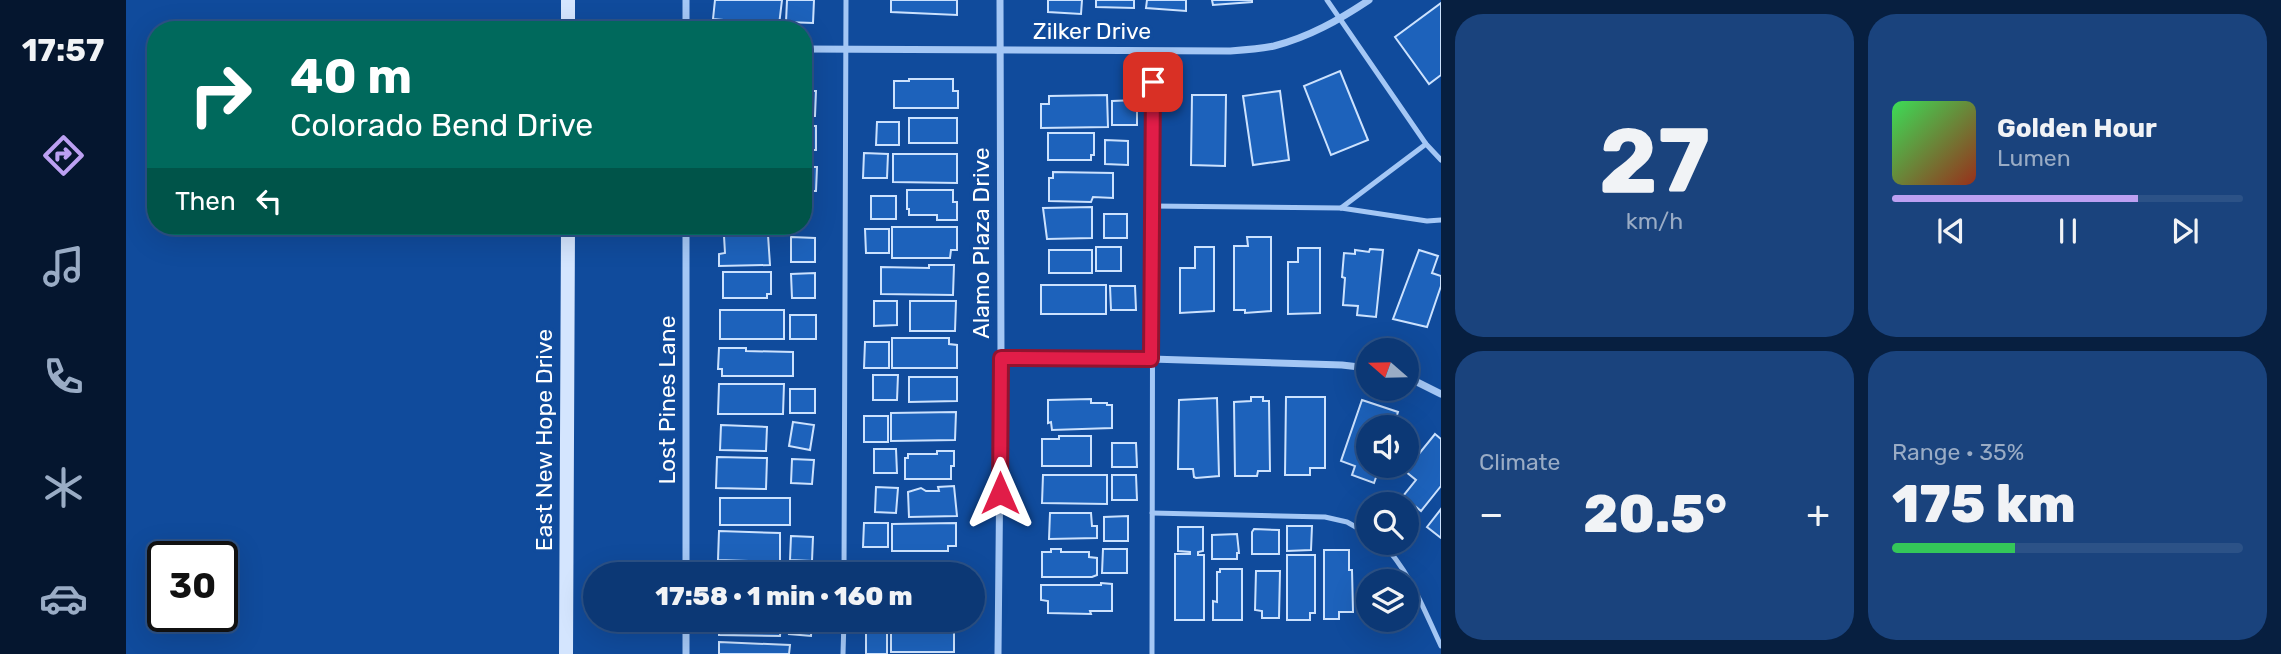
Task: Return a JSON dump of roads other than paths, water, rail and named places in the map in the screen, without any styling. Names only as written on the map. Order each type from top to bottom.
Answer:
[{"type":"main road","points":[[568,0],[568,21]]},
{"type":"main road","name":"East New Hope Drive","points":[[566,654],[568,235]]},
{"type":"street","points":[[686,21],[687,0]]},
{"type":"street","name":"Alamo Plaza Drive","points":[[998,654],[1000,0]]},
{"type":"street","name":"Zilker Drive","points":[[812,49],[1229,51],[1273,46],[1310,34],[1369,0]]},
{"type":"street","name":"Lost Pines Lane","points":[[686,235],[686,562]]},
{"type":"street","points":[[1001,358],[1151,359],[1356,367]]},
{"type":"street","points":[[1419,383],[1441,394]]},
{"type":"street","points":[[686,632],[686,654]]},
{"type":"lane","points":[[844,562],[846,0]]},
{"type":"lane","points":[[1327,0],[1426,144],[1441,160]]},
{"type":"lane","points":[[1152,654],[1153,51]]},
{"type":"lane","points":[[1341,208],[1426,144]]},
{"type":"lane","points":[[1152,206],[1341,208],[1427,221],[1441,220]]},
{"type":"lane","points":[[1152,513],[1325,517],[1356,527]]},
{"type":"lane","points":[[1393,555],[1415,590],[1441,646]]},
{"type":"lane","points":[[843,654],[844,632]]}]
